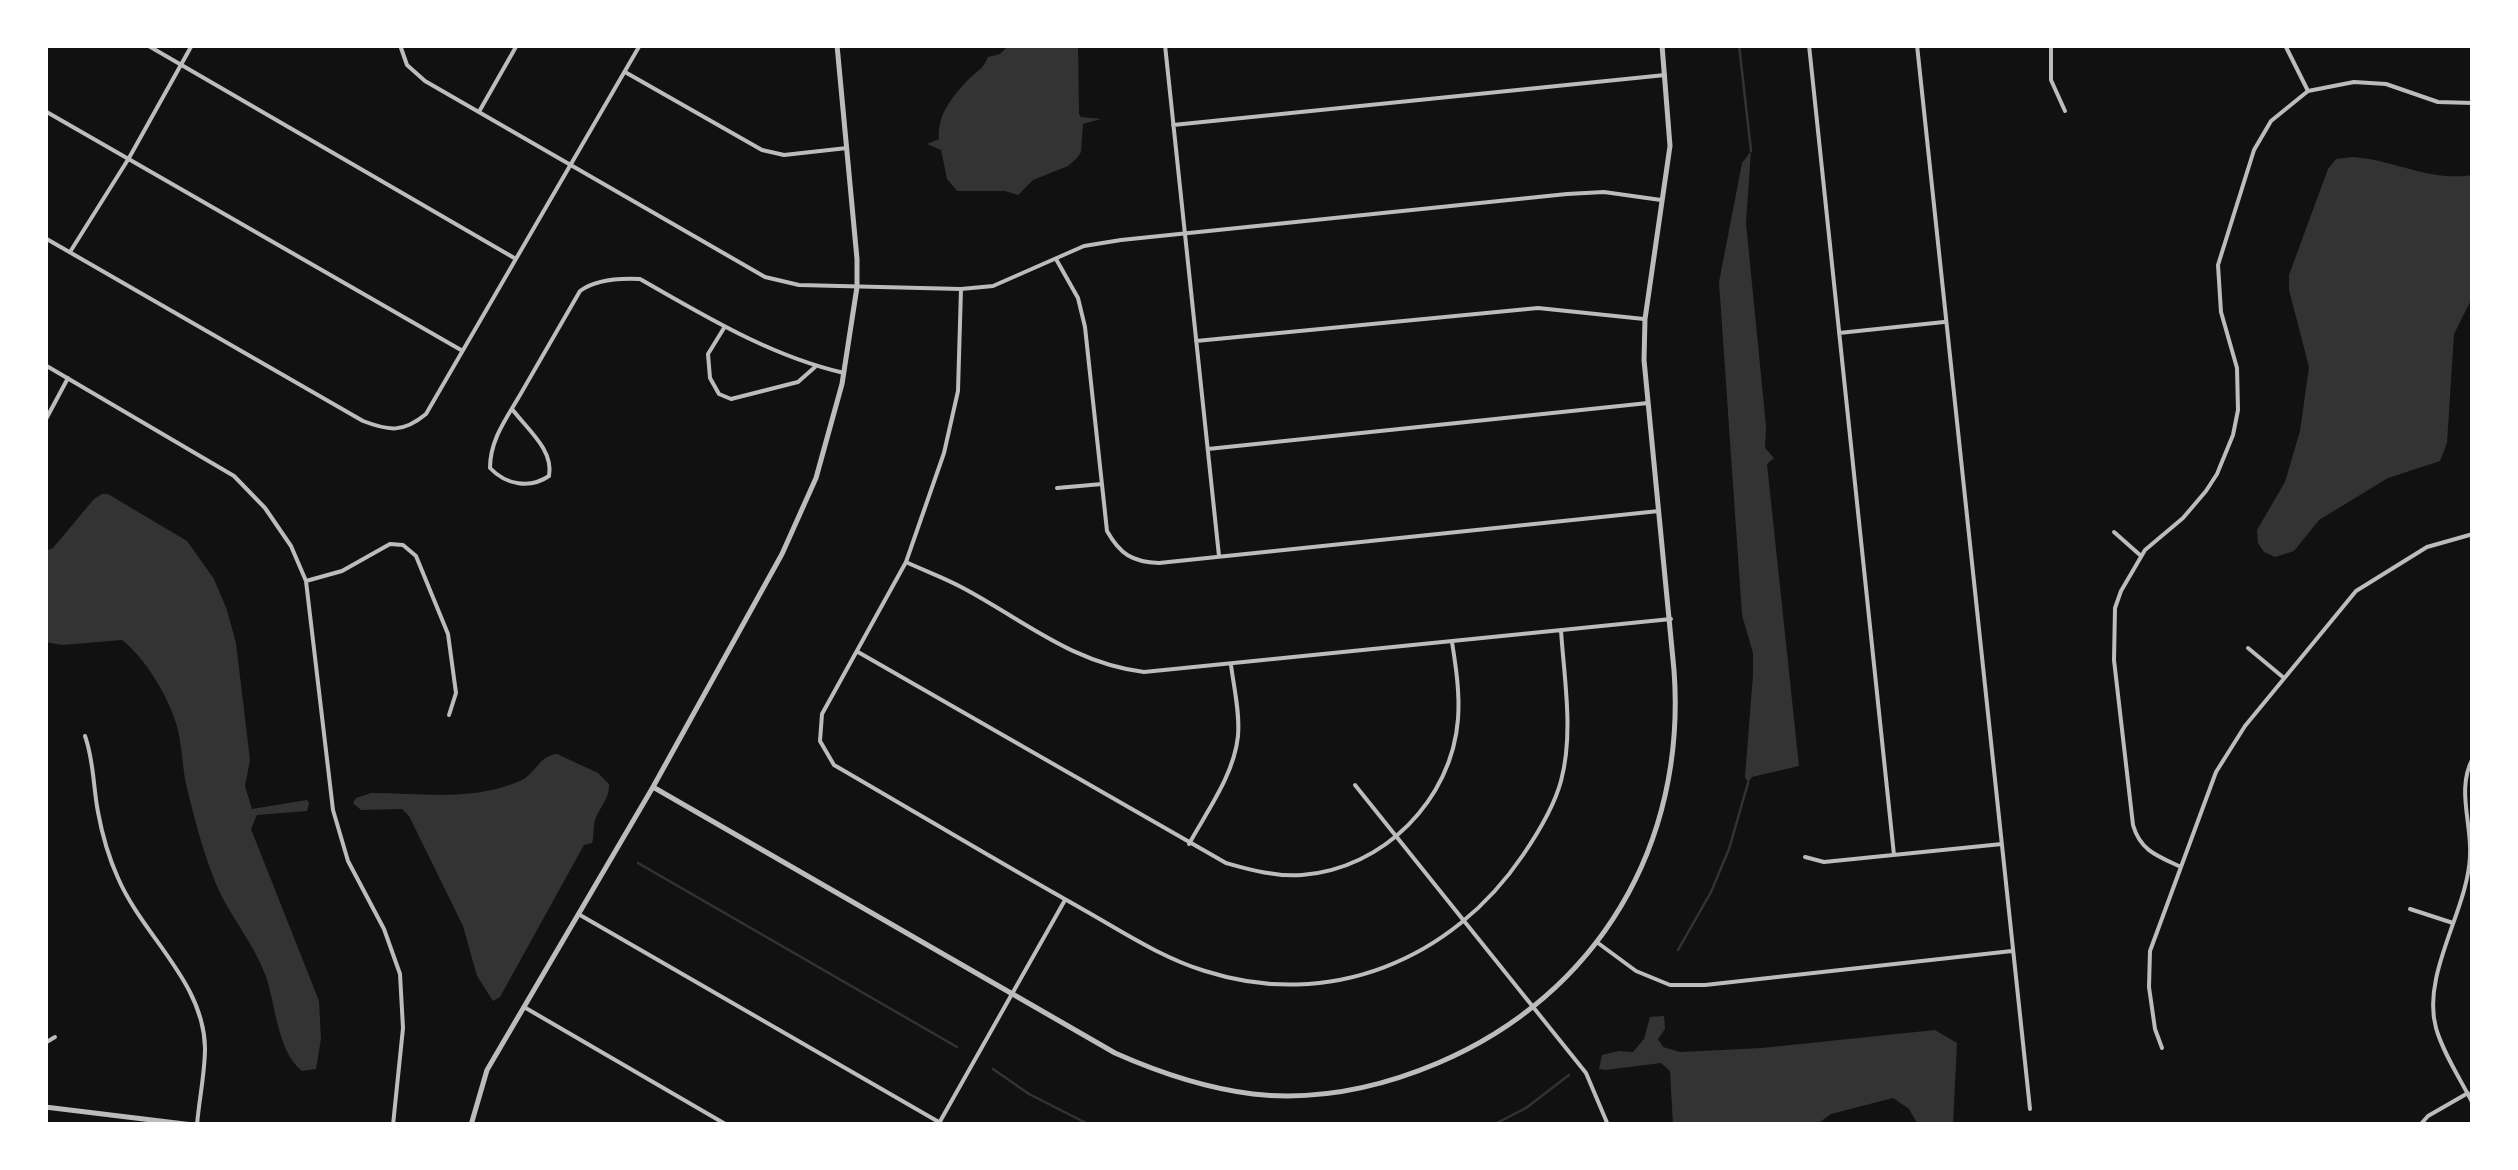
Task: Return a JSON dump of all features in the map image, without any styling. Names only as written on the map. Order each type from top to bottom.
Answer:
[{"type":"street","points":[[147,45],[516,259]]},
{"type":"street","points":[[70,252],[129,158],[192,45]]},
{"type":"street","points":[[400,45],[407,64],[425,81],[765,278],[799,285],[961,290],[993,286],[1084,246],[1567,194],[1604,192],[1661,200]]},
{"type":"street","points":[[479,112],[517,45]]},
{"type":"street","points":[[45,238],[362,421],[390,432],[409,428],[426,414],[640,45]]},
{"type":"street","points":[[471,1125],[487,1070],[653,786],[782,554],[816,478],[844,373],[856,288],[857,259],[837,45]]},
{"type":"street","points":[[1165,45],[1219,556]]},
{"type":"street","points":[[653,786],[1115,1053],[1218,1089],[1257,1094],[1340,1092],[1404,1078],[1472,1048],[1533,1009],[1598,942],[1641,868],[1664,808],[1674,763],[1677,705],[1671,619],[1644,360],[1645,319],[1670,146],[1662,45]]},
{"type":"street","points":[[1809,45],[1894,855]]},
{"type":"street","points":[[1917,45],[2030,1108]]},
{"type":"street","points":[[2050,45],[2051,80],[2066,111]]},
{"type":"street","points":[[2285,45],[2308,91]]},
{"type":"street","points":[[625,72],[762,150],[784,155],[847,148]]},
{"type":"street","points":[[1174,126],[1665,75]]},
{"type":"street","points":[[2179,866],[2143,846],[2133,824],[2112,631],[2121,590],[2141,556],[2193,506],[2225,456],[2238,410],[2238,368],[2221,312],[2218,265],[2260,138],[2287,106],[2308,91],[2354,82],[2386,84],[2438,102],[2473,103]]},
{"type":"street","points":[[45,111],[463,352]]},
{"type":"street","points":[[1056,259],[1078,298],[1086,327],[1107,531],[1118,550],[1138,562],[1660,510]]},
{"type":"street","points":[[512,409],[551,464],[549,476],[536,484],[498,477],[490,468],[490,449],[512,409],[580,292],[588,285],[622,278],[640,279],[724,328],[815,367],[844,373]]},
{"type":"street","points":[[961,290],[958,391],[944,453],[906,562],[822,714],[819,732],[834,764],[1065,900],[1189,966],[1236,979],[1282,984],[1322,982],[1396,963],[1465,922],[1504,882],[1530,844],[1561,780],[1567,720],[1562,630]]},
{"type":"street","points":[[1196,341],[1538,308],[1645,319]]},
{"type":"street","points":[[1839,333],[1945,322]]},
{"type":"street","points":[[724,328],[708,354],[710,378],[719,394],[731,399],[798,382],[815,367]]},
{"type":"street","points":[[45,365],[234,476],[265,508],[291,546],[306,582],[333,810],[348,862],[384,929],[400,974],[403,1028],[393,1125]]},
{"type":"street","points":[[45,420],[68,378]]},
{"type":"street","points":[[1208,449],[1648,403]]},
{"type":"street","points":[[1057,488],[1102,484]]},
{"type":"street","points":[[2114,532],[2141,556]]},
{"type":"street","points":[[2162,1048],[2155,1029],[2148,966],[2154,934],[2216,772],[2245,726],[2356,590],[2427,547],[2473,534]]},
{"type":"street","points":[[306,582],[342,570],[390,544],[404,546],[416,556],[448,634],[456,693],[449,715]]},
{"type":"street","points":[[906,562],[962,588],[1078,656],[1110,668],[1144,672],[1671,619]]},
{"type":"street","points":[[858,652],[1188,844],[1226,863],[1260,873],[1301,875],[1330,871],[1365,857],[1397,836],[1436,792],[1454,746],[1458,718],[1452,642]]},
{"type":"street","points":[[2248,648],[2284,678]]},
{"type":"street","points":[[1188,844],[1235,752],[1238,723],[1231,664]]},
{"type":"street","points":[[45,1107],[195,1125],[205,1046],[189,988],[134,910],[118,878],[98,811],[92,756],[85,736]]},
{"type":"street","points":[[2473,758],[2467,769],[2464,793],[2470,857],[2434,993],[2436,1027],[2473,1104]]},
{"type":"street","points":[[1354,785],[1586,1073],[1608,1125]]},
{"type":"street","points":[[1805,857],[1824,862],[2002,844]]},
{"type":"street","points":[[579,915],[940,1124],[1065,900]]},
{"type":"street","points":[[2410,909],[2453,923]]},
{"type":"street","points":[[1598,942],[1636,971],[1670,986],[2012,952]]},
{"type":"street","points":[[524,1007],[727,1125]]},
{"type":"street","points":[[45,1043],[55,1037]]},
{"type":"street","points":[[2420,1125],[2428,1116],[2468,1093]]},
{"type":"shaded area","points":[[1009,45],[1078,45],[1079,114],[1101,119],[1083,124],[1077,158],[1068,166],[1033,180],[1018,195],[1005,191],[957,191],[947,179],[941,150],[927,144],[939,139],[943,115],[956,94],[988,57],[1000,54]]},
{"type":"shaded area","points":[[1751,151],[1746,223],[1765,448],[1774,458],[1767,464],[1799,766],[1752,777],[1748,783],[1745,777],[1753,653],[1742,615],[1719,282],[1742,163]]},
{"type":"shaded area","points":[[2353,157],[2442,176],[2473,175],[2473,296],[2454,334],[2447,443],[2440,461],[2388,478],[2319,520],[2294,551],[2275,557],[2264,552],[2258,543],[2257,530],[2285,482],[2300,431],[2309,367],[2289,290],[2289,275],[2328,169],[2336,159]]},
{"type":"shaded area","points":[[102,494],[187,541],[214,579],[236,643],[250,760],[245,786],[252,809],[307,800],[309,803],[307,811],[257,815],[251,829],[319,1001],[321,1039],[316,1069],[302,1071],[287,1052],[265,974],[214,879],[186,784],[176,723],[155,678],[122,640],[62,645],[45,642],[45,551],[53,548]]},
{"type":"shaded area","points":[[557,754],[598,773],[609,784],[609,790],[595,821],[592,843],[584,845],[500,997],[493,1001],[477,976],[463,926],[409,816],[402,809],[361,810],[353,803],[371,793],[446,795],[501,788],[525,778],[545,758]]},
{"type":"shaded area","points":[[1664,1016],[1665,1029],[1658,1039],[1663,1047],[1680,1052],[1762,1048],[1935,1030],[1957,1043],[1953,1125],[1918,1125],[1909,1109],[1893,1098],[1831,1114],[1816,1125],[1673,1125],[1670,1071],[1661,1063],[1599,1069],[1602,1055],[1633,1052],[1644,1039],[1650,1017]]},
{"type":"waterway","points":[[1739,45],[1751,151]]},
{"type":"waterway","points":[[1678,950],[1711,892],[1729,849],[1748,783]]},
{"type":"waterway","points":[[638,863],[957,1047]]},
{"type":"waterway","points":[[993,1069],[1029,1094],[1090,1125]]},
{"type":"waterway","points":[[1493,1125],[1526,1108],[1569,1075]]}]
